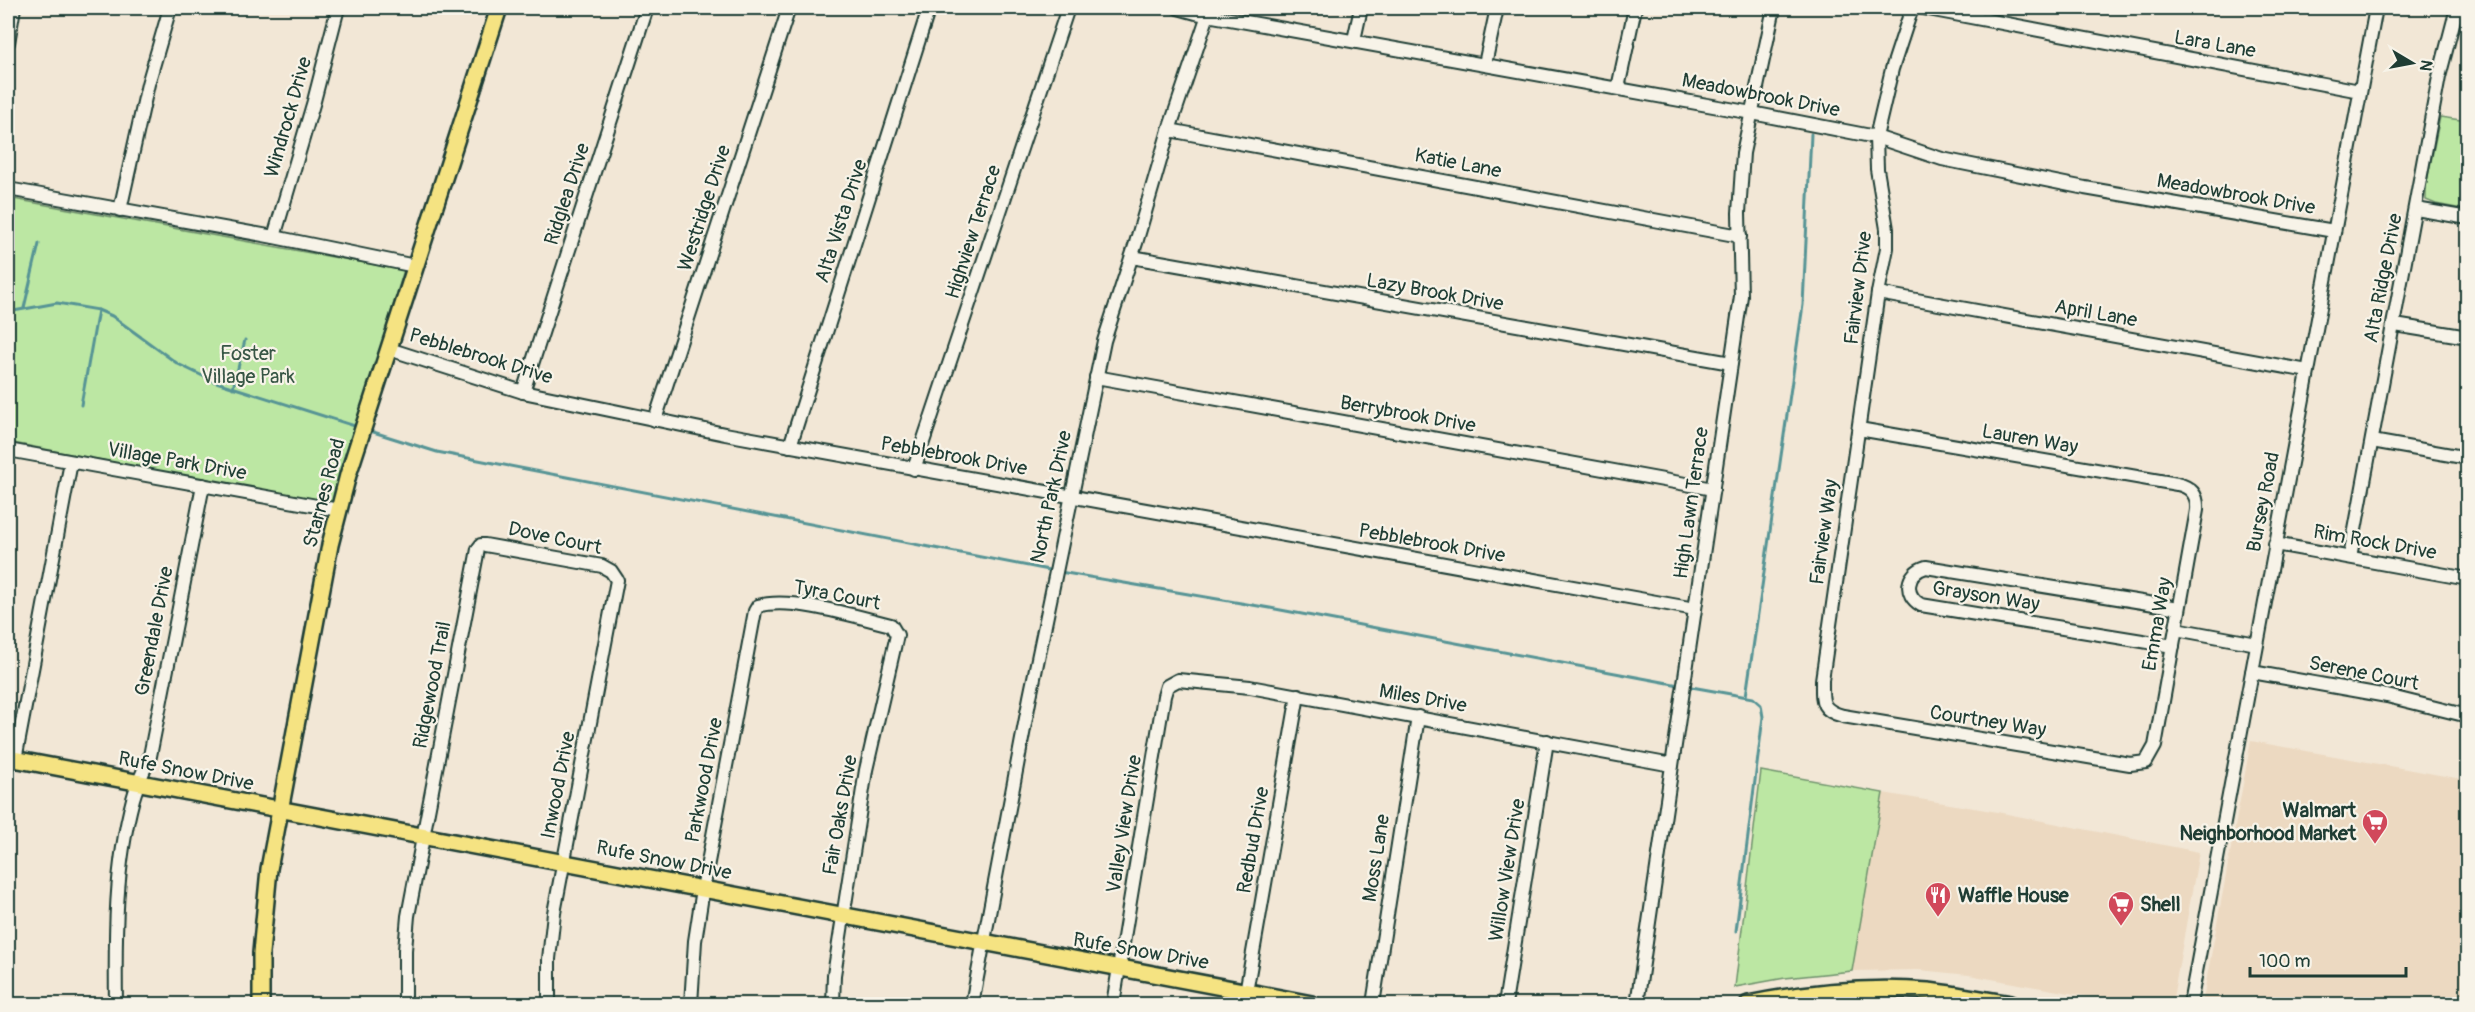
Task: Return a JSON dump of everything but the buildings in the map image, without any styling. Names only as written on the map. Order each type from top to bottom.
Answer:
[{"type":"main road","name":"Starnes Road","points":[[261,1005],[264,915],[269,869],[330,544],[367,416],[499,8]]},
{"type":"main road","name":"Rufe Snow Drive","points":[[11,759],[984,942],[1120,969],[1245,998],[1312,1005]]},
{"type":"main road","points":[[1748,1005],[1804,994],[1870,989],[1928,991],[2011,1005]]},
{"type":"street","points":[[8,43],[14,8]]},
{"type":"street","points":[[120,210],[148,84],[170,8]]},
{"type":"street","name":"Windrock Drive","points":[[274,237],[314,101],[338,8]]},
{"type":"street","name":"Ridglea Drive","points":[[523,392],[647,8]]},
{"type":"street","name":"Westridge Drive","points":[[655,420],[789,8]]},
{"type":"street","name":"Alta Vista Drive","points":[[790,446],[929,8]]},
{"type":"street","name":"Highview Terrace","points":[[914,469],[1068,8]]},
{"type":"street","name":"Meadowbrook Drive","points":[[1178,8],[1209,11],[1752,113],[1876,137],[1942,159],[2063,184],[2334,231]]},
{"type":"street","points":[[1354,40],[1362,8]]},
{"type":"street","points":[[1485,64],[1497,8]]},
{"type":"street","points":[[1618,88],[1635,8]]},
{"type":"street","name":"High Lawn Terrace","points":[[1637,1005],[1741,296],[1739,213],[1743,153],[1774,8]]},
{"type":"street","name":"Fairview Drive","points":[[1868,362],[1887,248],[1887,229],[1877,168],[1876,137],[1893,69],[1912,8]]},
{"type":"street","name":"Lara Lane","points":[[1923,8],[2360,91]]},
{"type":"street","name":"Bursey Road","points":[[2190,1005],[2376,8]]},
{"type":"street","name":"Alta Ridge Drive","points":[[2350,557],[2395,325],[2439,77],[2457,8]]},
{"type":"street","name":"North Park Drive","points":[[972,1005],[1056,571],[1104,340],[1209,11]]},
{"type":"street","name":"Katie Lane","points":[[1170,130],[1740,236]]},
{"type":"street","points":[[8,189],[274,237],[415,266]]},
{"type":"street","points":[[2416,209],[2468,218]]},
{"type":"street","name":"Lazy Brook Drive","points":[[1132,257],[1731,363]]},
{"type":"street","name":"April Lane","points":[[1878,293],[2308,371]]},
{"type":"street","points":[[2395,325],[2468,337]]},
{"type":"street","name":"Pebblebrook Drive","points":[[389,349],[523,392],[655,420],[914,469],[1695,609]]},
{"type":"street","name":"Fairview Way","points":[[1825,708],[1822,701],[1822,680],[1868,362]]},
{"type":"street","name":"Berrybrook Drive","points":[[1096,377],[1713,489]]},
{"type":"street","name":"Lauren Way","points":[[1859,429],[2176,483],[2186,486],[2193,492]]},
{"type":"street","points":[[2372,441],[2468,459]]},
{"type":"street","name":"Village Park Drive","points":[[8,450],[339,510]]},
{"type":"street","points":[[11,759],[71,462]]},
{"type":"street","name":"Greendale Drive","points":[[116,1005],[117,889],[133,798],[150,756],[203,485]]},
{"type":"street","name":"Emma Way","points":[[2146,762],[2154,746],[2197,510],[2196,497],[2193,492]]},
{"type":"street","name":"Rim Rock Drive","points":[[2275,544],[2468,579]]},
{"type":"street","name":"Ridgewood Trail","points":[[405,1005],[405,950],[408,916],[478,549],[481,545],[485,545]]},
{"type":"street","name":"Dove Court","points":[[485,545],[602,566],[615,574]]},
{"type":"street","name":"Grayson Way","points":[[2173,646],[1921,605],[1913,601],[1908,585],[1915,572],[1926,567],[2179,608]]},
{"type":"street","name":"Inwood Drive","points":[[549,1005],[549,959],[554,913],[617,580],[615,574]]},
{"type":"street","name":"Tyra Court","points":[[765,604],[789,604],[843,613],[891,626],[897,635]]},
{"type":"street","name":"Parkwood Drive","points":[[691,1005],[695,941],[703,889],[755,611],[758,606],[765,604]]},
{"type":"street","points":[[2176,629],[2257,644]]},
{"type":"street","name":"Fair Oaks Drive","points":[[833,1005],[834,975],[867,770],[897,635]]},
{"type":"street","name":"Serene Court","points":[[2252,672],[2386,696],[2468,716]]},
{"type":"street","name":"Miles Drive","points":[[1167,687],[1178,680],[1190,680],[1250,687],[1672,765]]},
{"type":"street","name":"Valley View Drive","points":[[1113,1005],[1167,687]]},
{"type":"street","name":"Redbud Drive","points":[[1245,998],[1298,695]]},
{"type":"street","name":"Courtney Way","points":[[1825,708],[1833,713],[1854,718],[2130,764],[2146,762]]},
{"type":"street","name":"Moss Lane","points":[[1373,1005],[1418,717]]},
{"type":"street","name":"Willow View Drive","points":[[1505,1005],[1547,741]]},
{"type":"shaded area","points":[[2251,741],[2467,780],[2467,1004],[2202,1004]]},
{"type":"shaded area","points":[[1883,793],[1992,811],[2199,852],[2172,1004],[2130,1004],[1969,975],[1919,970],[1852,971]]},
{"type":"green space","points":[[2440,117],[2467,121],[2467,210],[2426,200],[2426,186]]},
{"type":"green space","name":"Foster Village Park","points":[[8,198],[404,270],[332,504],[8,442]]},
{"type":"green space","points":[[1761,771],[1883,793],[1852,971],[1785,978],[1735,987]]},
{"type":"waterway","points":[[1746,696],[1803,305],[1811,134]]},
{"type":"waterway","points":[[24,308],[39,244]]},
{"type":"waterway","points":[[8,312],[57,303],[98,310],[112,316],[178,364],[213,381],[358,427]]},
{"type":"waterway","points":[[81,405],[98,310]]},
{"type":"waterway","points":[[233,388],[245,340]]},
{"type":"waterway","points":[[367,430],[437,452],[1054,571]]},
{"type":"waterway","points":[[1060,572],[1270,608],[1679,685]]},
{"type":"waterway","points":[[1686,686],[1753,698],[1761,705],[1763,717],[1736,931]]},
{"type":"place","name":"Walmart Neighborhood Market","points":[[2375,845]]},
{"type":"place","name":"Waffle House","points":[[1938,918]]},
{"type":"place","name":"Shell","points":[[2121,927]]}]
